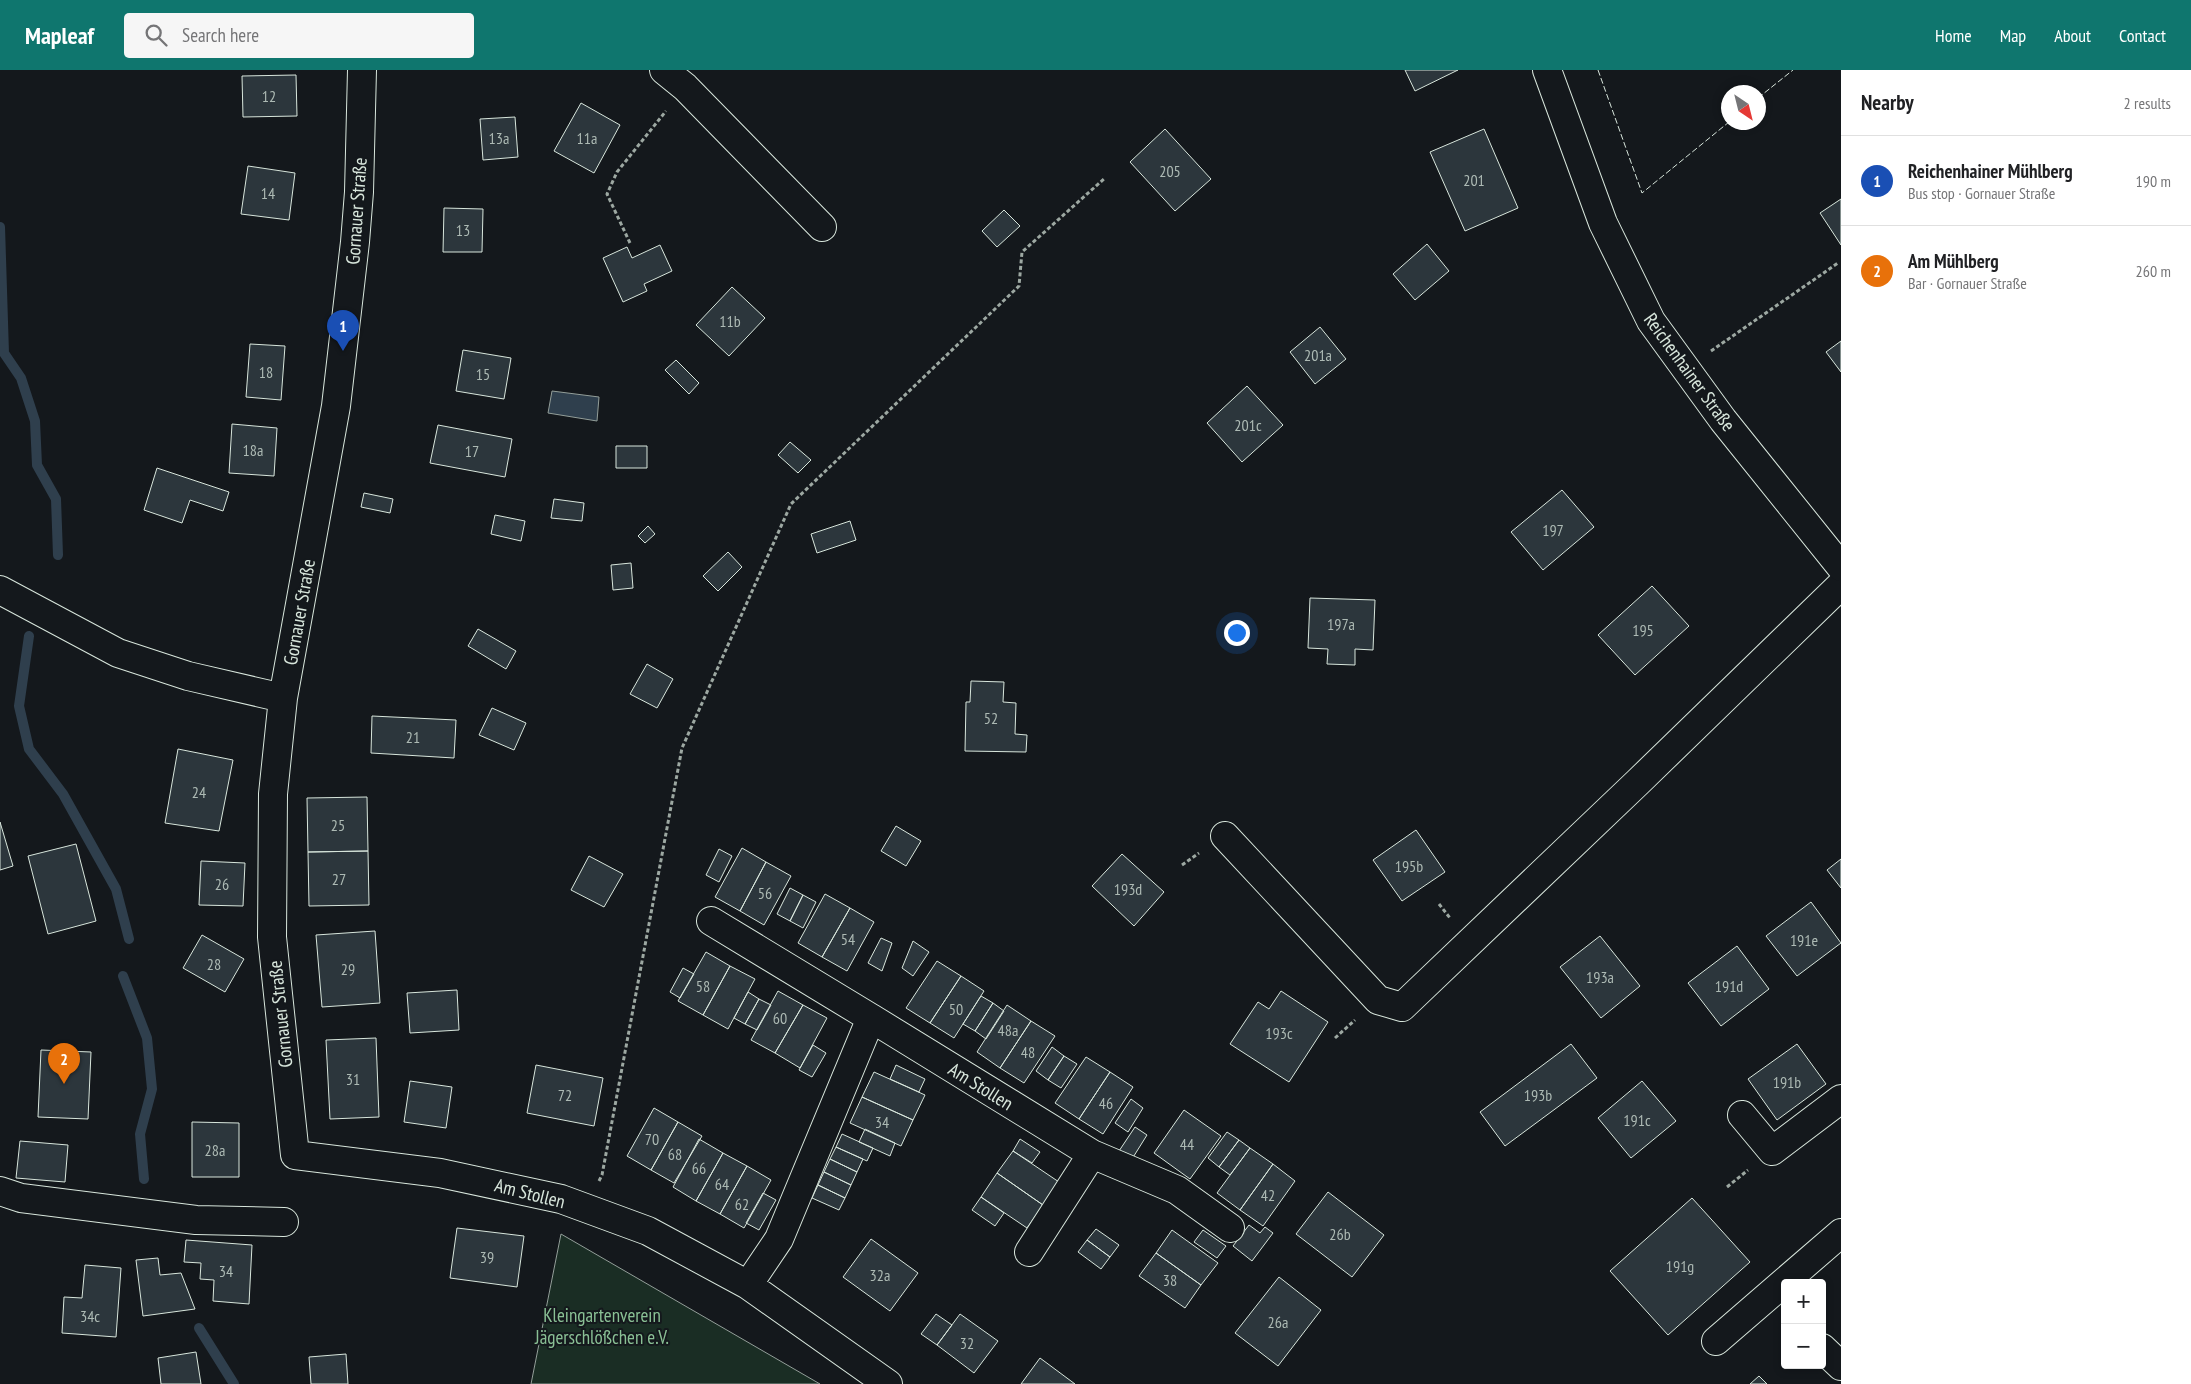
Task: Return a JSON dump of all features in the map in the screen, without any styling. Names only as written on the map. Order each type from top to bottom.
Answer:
[{"type":"street","name":"Gornauer Straße","points":[[295,1155],[272,937],[273,794],[283,698],[336,406],[359,192],[362,70]]},
{"type":"street","points":[[664,70],[685,87],[822,227]]},
{"type":"street","name":"Reichenhainer Straße","points":[[1547,70],[1603,223],[1651,321],[1723,420],[1841,567]]},
{"type":"street","points":[[1225,836],[1378,1000],[1402,1006],[1631,789],[1841,585]]},
{"type":"street","points":[[0,590],[118,653],[188,676],[283,698]]},
{"type":"street","name":"Am Stollen","points":[[711,921],[1092,1154],[1177,1190],[1230,1228]]},
{"type":"street","points":[[748,1285],[779,1239],[871,1018]]},
{"type":"street","points":[[1742,1115],[1772,1151],[1841,1099]]},
{"type":"street","points":[[1029,1252],[1092,1154]]},
{"type":"street","name":"Am Stollen","points":[[295,1155],[440,1173],[561,1199],[648,1231],[748,1285],[888,1384]]},
{"type":"street","points":[[0,1191],[21,1198],[196,1220],[284,1222]]},
{"type":"street","points":[[1716,1341],[1777,1303],[1841,1233]]},
{"type":"street","points":[[1826,1352],[1841,1366]]},
{"type":"path","points":[[630,243],[607,194],[617,172],[685,87]]},
{"type":"path","points":[[586,1208],[602,1175],[682,748],[791,504],[1019,286],[1022,252],[1105,178]]},
{"type":"path","points":[[1713,360],[1708,353],[1838,263]]},
{"type":"green space","name":"Kleingartenverein Jägerschlößchen e.V.","points":[[561,1234],[820,1384],[531,1384]]},
{"type":"water","points":[[552,391],[599,397],[597,421],[548,413]]},
{"type":"building","points":[[1405,70],[1458,70],[1415,91]]},
{"type":"building","points":[[296,75],[297,116],[243,117],[242,76]]},
{"type":"building","points":[[581,103],[620,125],[594,173],[554,151]]},
{"type":"building","points":[[515,117],[518,157],[483,160],[480,119]]},
{"type":"building","points":[[1165,129],[1211,179],[1175,211],[1130,162]]},
{"type":"building","points":[[1484,129],[1518,208],[1465,231],[1430,152]]},
{"type":"building","points":[[248,166],[295,173],[289,220],[241,214]]},
{"type":"building","points":[[1841,199],[1841,245],[1820,213]]},
{"type":"building","points":[[444,208],[483,209],[482,252],[443,252]]},
{"type":"building","points":[[1004,210],[1020,226],[997,247],[982,231]]},
{"type":"building","points":[[1427,244],[1449,271],[1415,300],[1393,274]]},
{"type":"building","points":[[660,245],[672,271],[644,284],[647,291],[623,302],[603,258],[627,247],[632,258]]},
{"type":"building","points":[[732,287],[765,318],[729,356],[696,325]]},
{"type":"building","points":[[1320,327],[1346,359],[1315,384],[1290,352]]},
{"type":"building","points":[[1841,341],[1841,372],[1826,352]]},
{"type":"building","points":[[250,344],[285,346],[281,400],[246,397]]},
{"type":"building","points":[[463,350],[511,358],[504,399],[456,391]]},
{"type":"building","points":[[676,360],[699,383],[689,394],[665,370]]},
{"type":"building","points":[[1247,386],[1283,425],[1242,462],[1207,423]]},
{"type":"building","points":[[232,424],[277,428],[274,476],[229,473]]},
{"type":"building","points":[[438,425],[512,439],[505,477],[430,463]]},
{"type":"building","points":[[790,442],[811,460],[798,473],[778,455]]},
{"type":"building","points":[[616,446],[647,446],[647,468],[616,468]]},
{"type":"building","points":[[157,468],[229,492],[223,511],[190,500],[182,523],[144,510]]},
{"type":"building","points":[[1562,490],[1594,527],[1543,570],[1511,532]]},
{"type":"building","points":[[364,493],[393,499],[390,513],[361,507]]},
{"type":"building","points":[[554,499],[584,503],[582,521],[551,518]]},
{"type":"building","points":[[495,515],[525,521],[521,541],[491,534]]},
{"type":"building","points":[[850,521],[856,540],[817,553],[811,534]]},
{"type":"building","points":[[648,526],[655,534],[645,543],[638,536]]},
{"type":"building","points":[[728,552],[742,567],[718,591],[703,576]]},
{"type":"building","points":[[631,563],[633,588],[613,590],[611,565]]},
{"type":"building","points":[[1652,586],[1689,626],[1635,675],[1598,635]]},
{"type":"building","points":[[1310,598],[1375,600],[1373,650],[1355,649],[1355,665],[1327,664],[1328,649],[1308,648]]},
{"type":"building","points":[[478,629],[516,651],[506,669],[468,646]]},
{"type":"building","points":[[647,664],[673,679],[657,708],[630,694]]},
{"type":"building","points":[[971,681],[1004,682],[1003,702],[1016,703],[1015,734],[1027,735],[1026,752],[965,751],[966,702],[970,702]]},
{"type":"building","points":[[492,708],[526,723],[514,750],[479,735]]},
{"type":"building","points":[[372,716],[456,720],[454,758],[371,753]]},
{"type":"building","points":[[178,749],[233,760],[219,831],[165,823]]},
{"type":"building","points":[[367,797],[368,851],[308,852],[307,798]]},
{"type":"building","points":[[0,822],[13,866],[0,870]]},
{"type":"building","points":[[896,826],[921,841],[906,866],[881,851]]},
{"type":"building","points":[[1416,830],[1445,872],[1402,901],[1373,860]]},
{"type":"building","points":[[76,844],[96,921],[48,934],[28,856]]},
{"type":"building","points":[[742,848],[766,862],[740,911],[715,897]]},
{"type":"building","points":[[719,849],[732,856],[719,882],[706,875]]},
{"type":"building","points":[[368,851],[369,905],[309,906],[308,852]]},
{"type":"building","points":[[1122,854],[1164,892],[1134,926],[1092,886]]},
{"type":"building","points":[[589,856],[623,874],[604,907],[571,890]]},
{"type":"building","points":[[1841,859],[1841,888],[1827,870]]},
{"type":"building","points":[[201,861],[245,863],[243,906],[199,905]]},
{"type":"building","points":[[766,862],[791,876],[764,925],[740,911]]},
{"type":"building","points":[[790,888],[803,895],[790,921],[777,914]]},
{"type":"building","points":[[825,894],[850,908],[822,957],[798,943]]},
{"type":"building","points":[[803,895],[816,902],[803,928],[790,921]]},
{"type":"building","points":[[1811,902],[1841,943],[1797,976],[1766,936]]},
{"type":"building","points":[[850,908],[874,922],[847,971],[822,957]]},
{"type":"building","points":[[375,931],[380,1003],[322,1007],[316,935]]},
{"type":"building","points":[[202,935],[244,959],[225,992],[183,968]]},
{"type":"building","points":[[1600,936],[1640,986],[1601,1018],[1560,967]]},
{"type":"building","points":[[881,938],[892,943],[882,971],[868,963]]},
{"type":"building","points":[[913,941],[929,952],[913,976],[902,968]]},
{"type":"building","points":[[1737,946],[1769,989],[1721,1026],[1688,983]]},
{"type":"building","points":[[706,952],[730,966],[703,1015],[678,1001]]},
{"type":"building","points":[[937,961],[961,976],[930,1023],[906,1008]]},
{"type":"building","points":[[730,966],[755,979],[728,1029],[703,1015]]},
{"type":"building","points":[[683,968],[694,974],[680,998],[670,992]]},
{"type":"building","points":[[961,976],[984,991],[954,1038],[930,1023]]},
{"type":"building","points":[[457,990],[459,1030],[410,1033],[407,993]]},
{"type":"building","points":[[778,991],[803,1005],[775,1053],[751,1040]]},
{"type":"building","points":[[1281,991],[1328,1022],[1289,1082],[1230,1044],[1258,1002],[1269,1009]]},
{"type":"building","points":[[748,992],[759,999],[745,1024],[734,1018]]},
{"type":"building","points":[[981,996],[993,1003],[975,1031],[963,1024]]},
{"type":"building","points":[[759,999],[771,1005],[757,1030],[745,1024]]},
{"type":"building","points":[[993,1003],[1004,1011],[986,1039],[975,1031]]},
{"type":"building","points":[[803,1005],[827,1018],[800,1068],[775,1053]]},
{"type":"building","points":[[1007,1005],[1031,1021],[1000,1068],[977,1052]]},
{"type":"building","points":[[1031,1021],[1055,1036],[1024,1083],[1000,1068]]},
{"type":"building","points":[[376,1038],[379,1117],[330,1119],[326,1040]]},
{"type":"building","points":[[1571,1044],[1597,1078],[1505,1146],[1480,1112]]},
{"type":"building","points":[[1797,1044],[1826,1084],[1777,1120],[1748,1079]]},
{"type":"building","points":[[813,1045],[826,1053],[812,1077],[799,1070]]},
{"type":"building","points":[[1052,1047],[1064,1056],[1048,1080],[1036,1071]]},
{"type":"building","points":[[41,1050],[91,1052],[88,1119],[38,1117]]},
{"type":"building","points":[[1064,1056],[1077,1064],[1061,1088],[1048,1080]]},
{"type":"building","points":[[1086,1057],[1110,1072],[1079,1119],[1055,1103]]},
{"type":"building","points":[[536,1065],[603,1078],[594,1126],[527,1113]]},
{"type":"building","points":[[896,1065],[925,1079],[919,1092],[890,1079]]},
{"type":"building","points":[[874,1072],[925,1095],[913,1120],[862,1097]]},
{"type":"building","points":[[1110,1072],[1133,1087],[1103,1134],[1079,1119]]},
{"type":"building","points":[[410,1081],[452,1087],[446,1128],[404,1122]]},
{"type":"building","points":[[1642,1081],[1676,1121],[1631,1158],[1598,1118]]},
{"type":"building","points":[[862,1097],[913,1120],[901,1146],[850,1123]]},
{"type":"building","points":[[1131,1099],[1143,1108],[1128,1132],[1115,1123]]},
{"type":"building","points":[[654,1108],[678,1122],[651,1170],[627,1156]]},
{"type":"building","points":[[1184,1110],[1221,1136],[1190,1179],[1154,1153]]},
{"type":"building","points":[[192,1122],[239,1123],[239,1177],[192,1177]]},
{"type":"building","points":[[678,1122],[702,1136],[674,1183],[651,1170]]},
{"type":"building","points":[[1135,1127],[1147,1135],[1132,1159],[1119,1151]]},
{"type":"building","points":[[865,1129],[895,1143],[890,1156],[859,1142]]},
{"type":"building","points":[[1227,1132],[1239,1140],[1219,1167],[1208,1158]]},
{"type":"building","points":[[842,1134],[873,1148],[867,1161],[836,1147]]},
{"type":"building","points":[[699,1139],[723,1153],[696,1201],[673,1187]]},
{"type":"building","points":[[1020,1139],[1040,1152],[1032,1163],[1013,1151]]},
{"type":"building","points":[[1239,1140],[1250,1148],[1230,1175],[1219,1167]]},
{"type":"building","points":[[20,1141],[68,1145],[65,1182],[16,1178]]},
{"type":"building","points":[[836,1147],[863,1159],[857,1172],[830,1159]]},
{"type":"building","points":[[1250,1148],[1273,1164],[1240,1210],[1217,1193]]},
{"type":"building","points":[[1013,1151],[1059,1182],[1043,1205],[997,1173]]},
{"type":"building","points":[[723,1153],[747,1166],[720,1214],[696,1201]]},
{"type":"building","points":[[830,1159],[857,1172],[851,1185],[824,1172]]},
{"type":"building","points":[[1273,1164],[1295,1181],[1263,1226],[1240,1210]]},
{"type":"building","points":[[747,1166],[771,1180],[744,1228],[720,1214]]},
{"type":"building","points":[[824,1172],[851,1185],[845,1198],[818,1185]]},
{"type":"building","points":[[997,1173],[1043,1205],[1027,1228],[981,1197]]},
{"type":"building","points":[[818,1185],[845,1198],[839,1210],[812,1198]]},
{"type":"building","points":[[1328,1192],[1384,1235],[1352,1277],[1296,1234]]},
{"type":"building","points":[[763,1193],[776,1200],[759,1230],[746,1223]]},
{"type":"building","points":[[981,1197],[1004,1213],[995,1226],[972,1210]]},
{"type":"building","points":[[1692,1198],[1750,1262],[1668,1335],[1610,1271]]},
{"type":"building","points":[[1249,1225],[1260,1233],[1265,1227],[1273,1233],[1252,1261],[1233,1246]]},
{"type":"building","points":[[457,1228],[524,1236],[517,1287],[450,1278]]},
{"type":"building","points":[[1096,1229],[1119,1245],[1110,1257],[1087,1240]]},
{"type":"building","points":[[1172,1230],[1218,1263],[1201,1285],[1156,1253]]},
{"type":"building","points":[[1203,1230],[1226,1246],[1217,1258],[1194,1242]]},
{"type":"building","points":[[871,1239],[918,1273],[890,1311],[843,1277]]},
{"type":"building","points":[[186,1240],[252,1245],[249,1304],[213,1301],[214,1280],[200,1279],[201,1263],[184,1262]]},
{"type":"building","points":[[1087,1240],[1110,1257],[1101,1269],[1078,1252]]},
{"type":"building","points":[[1156,1253],[1201,1285],[1185,1308],[1139,1276]]},
{"type":"building","points":[[158,1258],[160,1275],[181,1273],[195,1309],[143,1316],[136,1260]]},
{"type":"building","points":[[85,1265],[121,1268],[116,1337],[62,1333],[64,1297],[82,1298]]},
{"type":"building","points":[[1279,1277],[1321,1310],[1278,1366],[1235,1333]]},
{"type":"building","points":[[936,1314],[952,1325],[937,1345],[921,1334]]},
{"type":"building","points":[[960,1314],[998,1341],[974,1373],[937,1345]]},
{"type":"building","points":[[196,1352],[201,1384],[161,1384],[158,1358]]},
{"type":"building","points":[[346,1354],[348,1384],[311,1384],[309,1357]]},
{"type":"building","points":[[1040,1358],[1075,1384],[1021,1384]]},
{"type":"building","points":[[1759,1376],[1767,1384],[1750,1384]]},
{"type":"waterway","points":[[0,227],[4,353],[21,378],[35,421],[37,465],[56,499],[58,555]]},
{"type":"waterway","points":[[29,636],[19,706],[29,749],[63,794],[116,889],[129,939]]},
{"type":"waterway","points":[[123,976],[147,1038],[152,1089],[140,1134],[144,1179]]},
{"type":"waterway","points":[[199,1328],[234,1384]]},
{"type":"fence","points":[[1598,70],[1642,193],[1721,129]]},
{"type":"fence","points":[[1766,92],[1793,70]]},
{"type":"place","name":"Reichenhainer Mühlberg","points":[[343,351]]},
{"type":"place","name":"Am Mühlberg","points":[[64,1084]]}]
